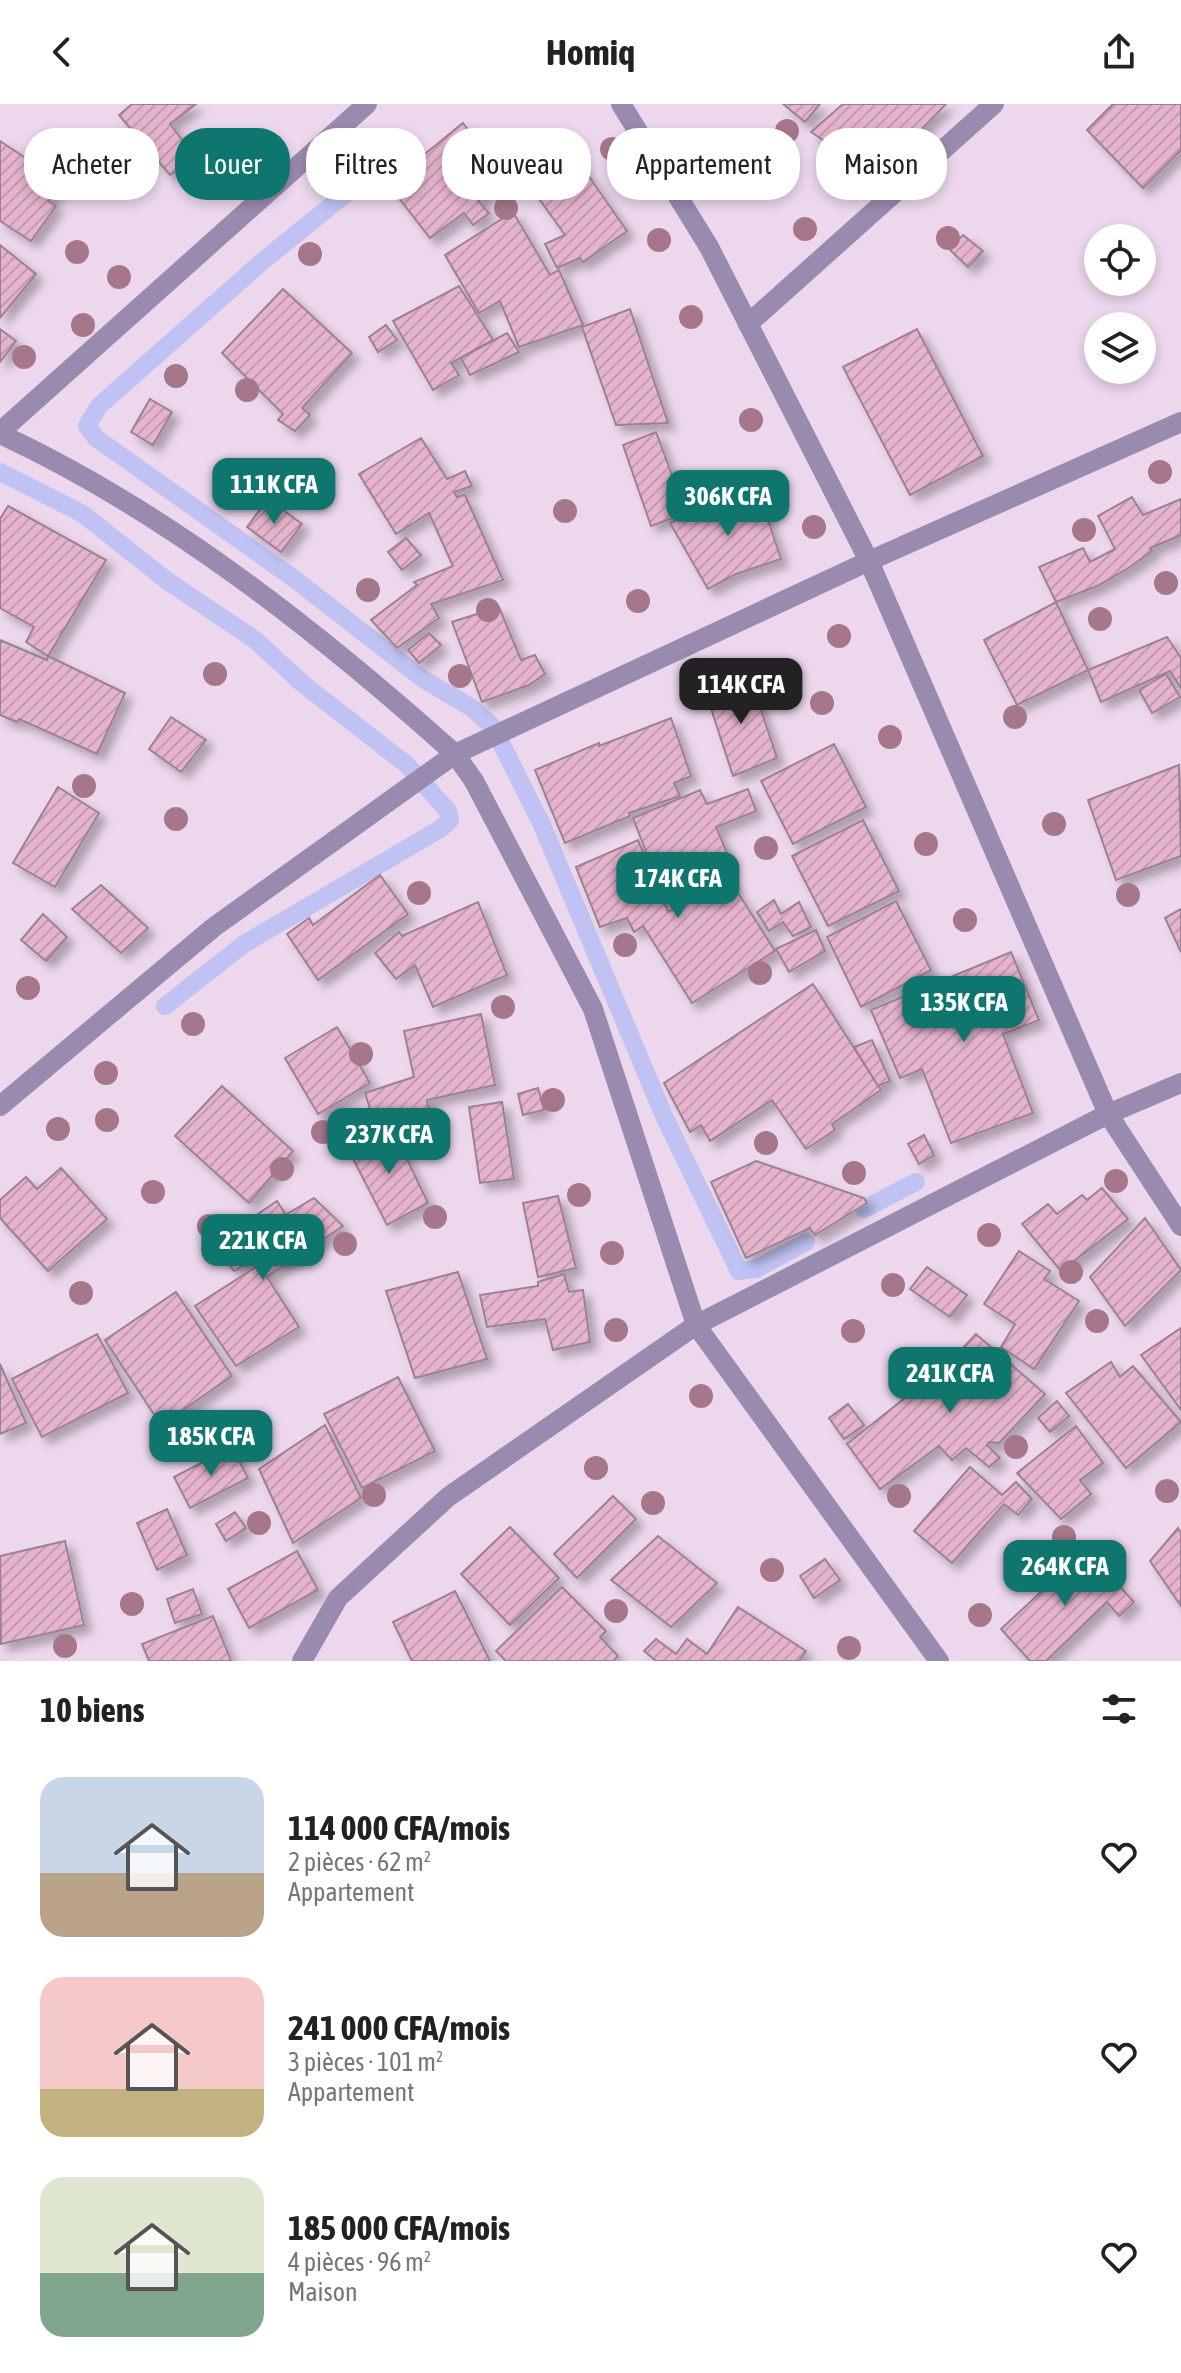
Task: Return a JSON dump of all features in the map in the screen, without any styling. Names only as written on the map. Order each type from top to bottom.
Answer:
[{"type":"street","points":[[367,104],[0,433],[40,453],[220,562],[455,754],[474,781],[593,1009],[696,1325],[939,1661]]},
{"type":"street","points":[[621,104],[709,247],[869,561],[1108,1114],[1181,1226]]},
{"type":"street","points":[[748,324],[994,104]]},
{"type":"street","points":[[0,1106],[214,927],[455,754],[869,561],[1181,422]]},
{"type":"street","points":[[302,1661],[338,1598],[448,1497],[696,1325],[1108,1114],[1181,1083]]},
{"type":"building","points":[[132,104],[196,104],[170,124],[175,131],[175,172],[170,175],[159,162],[159,128],[130,128],[119,115]]},
{"type":"building","points":[[783,104],[820,104],[805,122]]},
{"type":"building","points":[[843,104],[946,104],[923,128],[816,128],[816,135],[811,132]]},
{"type":"building","points":[[1113,104],[1181,104],[1181,150],[1143,188],[1087,130]]},
{"type":"building","points":[[442,140],[442,200],[479,200],[489,213],[473,225],[464,213],[430,238],[400,200],[426,200],[426,153]]},
{"type":"building","points":[[0,141],[24,157],[24,200],[49,200],[56,206],[31,241],[0,221]]},
{"type":"building","points":[[591,179],[627,231],[583,262],[580,258],[557,268],[545,244],[565,235],[540,200],[591,200]]},
{"type":"building","points":[[513,212],[550,275],[559,270],[583,325],[519,347],[500,301],[479,313],[445,255]]},
{"type":"building","points":[[963,235],[983,251],[968,267],[949,249]]},
{"type":"building","points":[[0,245],[36,274],[0,318]]},
{"type":"building","points":[[459,286],[493,340],[451,363],[459,375],[433,390],[393,321]]},
{"type":"building","points":[[283,289],[352,353],[302,408],[310,415],[295,431],[278,420],[283,414],[222,353]]},
{"type":"building","points":[[630,309],[668,423],[616,425],[582,327]]},
{"type":"building","points":[[386,325],[397,340],[378,352],[369,337]]},
{"type":"building","points":[[0,329],[16,341],[0,362]]},
{"type":"building","points":[[917,329],[983,456],[910,495],[843,367]]},
{"type":"building","points":[[507,333],[519,352],[470,375],[461,358]]},
{"type":"building","points":[[150,399],[172,412],[153,445],[131,432]]},
{"type":"building","points":[[656,432],[686,513],[651,526],[623,445]]},
{"type":"building","points":[[421,438],[447,479],[465,471],[472,486],[454,492],[457,497],[465,495],[503,580],[431,604],[439,618],[397,648],[371,620],[417,585],[414,582],[453,566],[429,513],[396,534],[359,474]]},
{"type":"building","points":[[758,490],[781,559],[736,574],[708,589],[670,523],[698,509]]},
{"type":"building","points":[[1132,497],[1143,515],[1181,499],[1181,535],[1150,548],[1152,551],[1130,567],[1097,586],[1056,602],[1039,567],[1083,548],[1090,562],[1115,549],[1098,516]]},
{"type":"building","points":[[268,499],[302,524],[281,552],[247,527]]},
{"type":"building","points":[[8,506],[106,560],[48,656],[26,642],[34,627],[0,608],[0,519]]},
{"type":"building","points":[[406,538],[421,555],[402,570],[388,552]]},
{"type":"building","points":[[1056,602],[1088,670],[1017,705],[984,640]]},
{"type":"building","points":[[499,607],[521,660],[535,655],[545,674],[529,685],[482,702],[452,622]]},
{"type":"building","points":[[429,633],[441,645],[419,663],[408,650]]},
{"type":"building","points":[[1167,637],[1181,658],[1181,688],[1170,671],[1101,702],[1088,670]]},
{"type":"building","points":[[0,640],[47,660],[48,656],[125,693],[97,754],[19,719],[17,722],[0,715]]},
{"type":"building","points":[[1166,674],[1180,697],[1152,713],[1139,690]]},
{"type":"building","points":[[750,677],[777,758],[733,776],[706,693]]},
{"type":"building","points":[[171,717],[206,740],[181,772],[149,749]]},
{"type":"building","points":[[671,718],[691,776],[674,783],[680,796],[629,813],[630,816],[565,843],[535,770]]},
{"type":"building","points":[[834,744],[866,807],[793,844],[761,781]]},
{"type":"building","points":[[1179,765],[1181,856],[1116,880],[1088,800]]},
{"type":"building","points":[[58,787],[99,813],[55,887],[13,863]]},
{"type":"building","points":[[748,789],[756,811],[716,827],[730,860],[667,890],[650,862],[633,818],[700,790],[707,804]]},
{"type":"building","points":[[863,820],[899,891],[828,926],[792,856]]},
{"type":"building","points":[[638,840],[668,912],[728,877],[775,951],[692,1003],[643,926],[634,932],[627,918],[600,927],[576,867]]},
{"type":"building","points":[[380,875],[408,914],[318,980],[287,934],[309,918],[313,925]]},
{"type":"building","points":[[101,885],[148,928],[121,953],[72,909]]},
{"type":"building","points":[[774,900],[781,914],[799,902],[811,927],[793,936],[783,922],[769,931],[757,912]]},
{"type":"building","points":[[896,901],[931,970],[861,1007],[827,937]]},
{"type":"building","points":[[478,902],[507,975],[433,1007],[415,965],[396,979],[375,953],[399,932],[402,936]]},
{"type":"building","points":[[1181,909],[1181,952],[1165,918]]},
{"type":"building","points":[[43,914],[67,937],[46,961],[21,940]]},
{"type":"building","points":[[816,930],[825,951],[789,972],[776,949]]},
{"type":"building","points":[[1011,952],[1039,1020],[1003,1034],[1033,1113],[951,1143],[922,1069],[900,1078],[871,1010]]},
{"type":"building","points":[[813,984],[881,1090],[832,1124],[835,1130],[806,1149],[772,1100],[710,1141],[701,1125],[690,1132],[664,1083]]},
{"type":"building","points":[[481,1014],[495,1085],[427,1100],[428,1109],[376,1128],[365,1093],[414,1077],[404,1031]]},
{"type":"building","points":[[337,1027],[370,1083],[318,1114],[285,1058]]},
{"type":"building","points":[[872,1040],[890,1081],[878,1086],[854,1047]]},
{"type":"building","points":[[222,1086],[293,1151],[249,1203],[175,1136]]},
{"type":"building","points":[[538,1088],[544,1110],[523,1115],[518,1094]]},
{"type":"building","points":[[502,1102],[514,1179],[480,1183],[469,1107]]},
{"type":"building","points":[[392,1128],[428,1203],[387,1225],[348,1149]]},
{"type":"building","points":[[924,1135],[934,1155],[919,1164],[908,1144]]},
{"type":"building","points":[[756,1161],[864,1198],[867,1203],[815,1235],[810,1228],[746,1258],[711,1182]]},
{"type":"building","points":[[61,1168],[107,1219],[48,1271],[0,1218],[0,1200],[26,1177],[37,1189]]},
{"type":"building","points":[[1102,1188],[1128,1219],[1061,1271],[1022,1224],[1048,1204],[1057,1214],[1082,1195],[1087,1200]]},
{"type":"building","points":[[558,1196],[576,1268],[538,1277],[523,1203]]},
{"type":"building","points":[[314,1198],[343,1226],[267,1277],[299,1327],[236,1366],[195,1306],[259,1265],[254,1259],[234,1271],[221,1253]]},
{"type":"building","points":[[277,1201],[286,1215],[238,1243],[230,1233]]},
{"type":"building","points":[[1145,1218],[1181,1270],[1125,1326],[1090,1277]]},
{"type":"building","points":[[1019,1251],[1050,1271],[1044,1279],[1079,1301],[1034,1369],[1001,1347],[1015,1324],[984,1304]]},
{"type":"building","points":[[927,1267],[967,1295],[950,1317],[910,1289]]},
{"type":"building","points":[[458,1272],[487,1359],[415,1378],[386,1291]]},
{"type":"building","points":[[564,1274],[569,1292],[583,1290],[590,1342],[553,1350],[545,1319],[487,1327],[480,1295],[538,1286],[538,1282]]},
{"type":"building","points":[[176,1292],[232,1376],[161,1425],[105,1340]]},
{"type":"building","points":[[1181,1328],[1181,1410],[1141,1355]]},
{"type":"building","points":[[97,1334],[128,1393],[42,1437],[12,1379]]},
{"type":"building","points":[[976,1334],[1045,1394],[999,1443],[989,1442],[987,1445],[1000,1458],[989,1467],[966,1448],[952,1460],[939,1446],[880,1489],[847,1444],[915,1390],[918,1396]]},
{"type":"building","points":[[1111,1362],[1120,1377],[1133,1366],[1181,1422],[1126,1468],[1066,1393]]},
{"type":"building","points":[[0,1364],[26,1423],[0,1434]]},
{"type":"building","points":[[398,1377],[435,1451],[362,1488],[324,1414]]},
{"type":"building","points":[[1057,1401],[1069,1416],[1050,1432],[1038,1418]]},
{"type":"building","points":[[848,1404],[864,1425],[844,1439],[829,1418]]},
{"type":"building","points":[[325,1425],[361,1498],[293,1543],[259,1469]]},
{"type":"building","points":[[1076,1426],[1103,1463],[1080,1480],[1091,1494],[1061,1519],[1017,1473]]},
{"type":"building","points":[[232,1447],[248,1478],[190,1508],[174,1477]]},
{"type":"building","points":[[970,1467],[1002,1495],[1016,1482],[1032,1499],[1018,1515],[1004,1504],[952,1563],[914,1531]]},
{"type":"building","points":[[613,1496],[636,1519],[577,1578],[554,1554]]},
{"type":"building","points":[[167,1509],[187,1555],[157,1570],[137,1523]]},
{"type":"building","points":[[235,1512],[246,1528],[226,1541],[216,1524]]},
{"type":"building","points":[[510,1527],[559,1578],[510,1625],[461,1574]]},
{"type":"building","points":[[1178,1528],[1181,1533],[1181,1606],[1150,1561]]},
{"type":"building","points":[[658,1536],[717,1583],[671,1627],[611,1580]]},
{"type":"building","points":[[65,1541],[84,1625],[1,1644],[0,1556]]},
{"type":"building","points":[[1041,1542],[1051,1554],[1034,1573],[1024,1564]]},
{"type":"building","points":[[1086,1550],[1134,1602],[1119,1616],[1107,1602],[1046,1661],[1030,1661],[1001,1629]]},
{"type":"building","points":[[297,1551],[318,1590],[249,1628],[228,1589]]},
{"type":"building","points":[[825,1559],[840,1580],[814,1598],[800,1576]]},
{"type":"building","points":[[562,1587],[606,1631],[600,1637],[618,1656],[613,1661],[506,1661],[496,1651]]},
{"type":"building","points":[[193,1589],[202,1614],[175,1623],[167,1599]]},
{"type":"building","points":[[455,1591],[490,1661],[412,1661],[393,1622]]},
{"type":"building","points":[[738,1607],[806,1651],[799,1661],[656,1661],[644,1651],[656,1639],[676,1654],[687,1639],[707,1654]]},
{"type":"building","points":[[213,1616],[231,1661],[149,1661],[142,1644]]},
{"type":"waterway","points":[[338,200],[264,260],[99,406],[87,426],[96,438],[293,578],[423,679],[472,708],[493,727],[542,825],[664,1116],[739,1271],[756,1269],[806,1242]]},
{"type":"waterway","points":[[0,472],[83,514],[166,580],[254,639],[303,684],[406,764],[448,811],[450,820],[440,829],[244,944],[165,1006]]},
{"type":"waterway","points":[[864,1209],[916,1182]]}]
